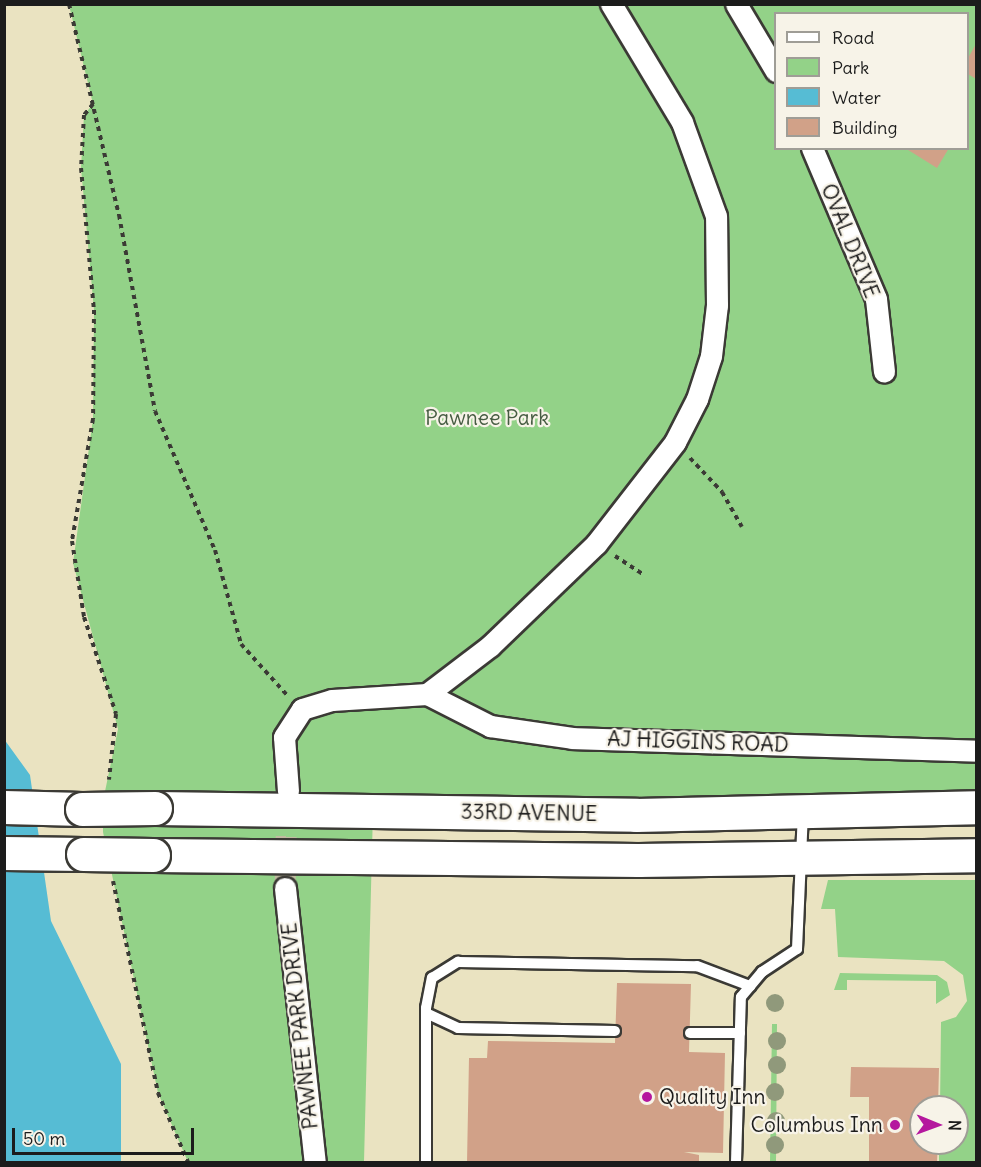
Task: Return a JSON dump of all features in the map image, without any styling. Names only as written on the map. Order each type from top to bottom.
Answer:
[{"type":"highway","name":"33RD AVENUE","points":[[4,807],[94,800],[155,808],[636,815],[976,807]]},
{"type":"highway","points":[[4,853],[801,858],[976,855]]},
{"type":"street","points":[[288,791],[284,737],[302,709],[332,700],[428,694],[490,646],[597,544],[675,442],[711,356],[720,256],[716,216],[682,122],[611,4]]},
{"type":"street","points":[[736,4],[774,68]]},
{"type":"street","name":"OVAL DRIVE","points":[[813,150],[876,298],[884,372]]},
{"type":"street","name":"AJ HIGGINS ROAD","points":[[428,694],[490,726],[572,738],[976,751]]},
{"type":"street","name":"PAWNEE PARK DRIVE","points":[[285,888],[315,1162]]},
{"type":"lane","points":[[736,1162],[741,997],[750,986],[797,949],[803,810]]},
{"type":"lane","points":[[426,1162],[426,1013],[432,978],[458,962],[697,966],[750,986]]},
{"type":"lane","points":[[426,1013],[458,1028],[615,1031]]},
{"type":"lane","points":[[690,1033],[740,1033]]},
{"type":"path","points":[[69,4],[93,104],[155,411],[215,550],[241,644],[302,709]]},
{"type":"path","points":[[93,104],[84,115],[81,168],[94,310],[93,419],[72,541],[77,588],[117,722],[94,800]]},
{"type":"path","points":[[675,442],[722,492],[742,527]]},
{"type":"path","points":[[597,544],[644,575]]},
{"type":"path","points":[[112,878],[158,1093],[188,1162]]},
{"type":"green space","name":"Pawnee Park","points":[[69,5],[976,5],[976,807],[373,811],[364,1162],[188,1162],[158,1093],[103,832],[103,801],[118,729],[73,563],[93,419],[94,310],[81,168],[84,115],[93,104]]},
{"type":"green space","points":[[828,880],[976,880],[976,1162],[939,1162],[939,1155],[969,1155],[969,1095],[940,1095],[941,1022],[956,1017],[967,1001],[963,975],[944,961],[838,957],[835,909],[821,909]]},
{"type":"green space","points":[[840,973],[937,975],[947,982],[950,995],[936,1004],[936,981],[847,980],[847,990],[834,990]]},
{"type":"green space","points":[[772,1024],[777,1024],[776,1162],[770,1162]]},
{"type":"water","points":[[4,739],[30,775],[51,921],[121,1064],[121,1162],[5,1162]]},
{"type":"building","points":[[976,44],[976,79],[969,75],[969,56]]},
{"type":"building","points":[[908,150],[948,150],[937,168]]},
{"type":"building","points":[[617,983],[691,984],[689,1052],[725,1053],[723,1153],[684,1152],[699,1155],[699,1162],[467,1162],[469,1058],[487,1058],[488,1041],[615,1043]]},
{"type":"building","name":"Columbus Inn","points":[[851,1067],[939,1068],[938,1095],[909,1095],[909,1155],[937,1155],[937,1162],[869,1162],[869,1097],[850,1097]]},
{"type":"tunnel","points":[[285,888],[287,797]]},
{"type":"place","name":"Quality Inn","points":[[647,1097]]},
{"type":"place","name":"Columbus Inn","points":[[895,1125]]}]
